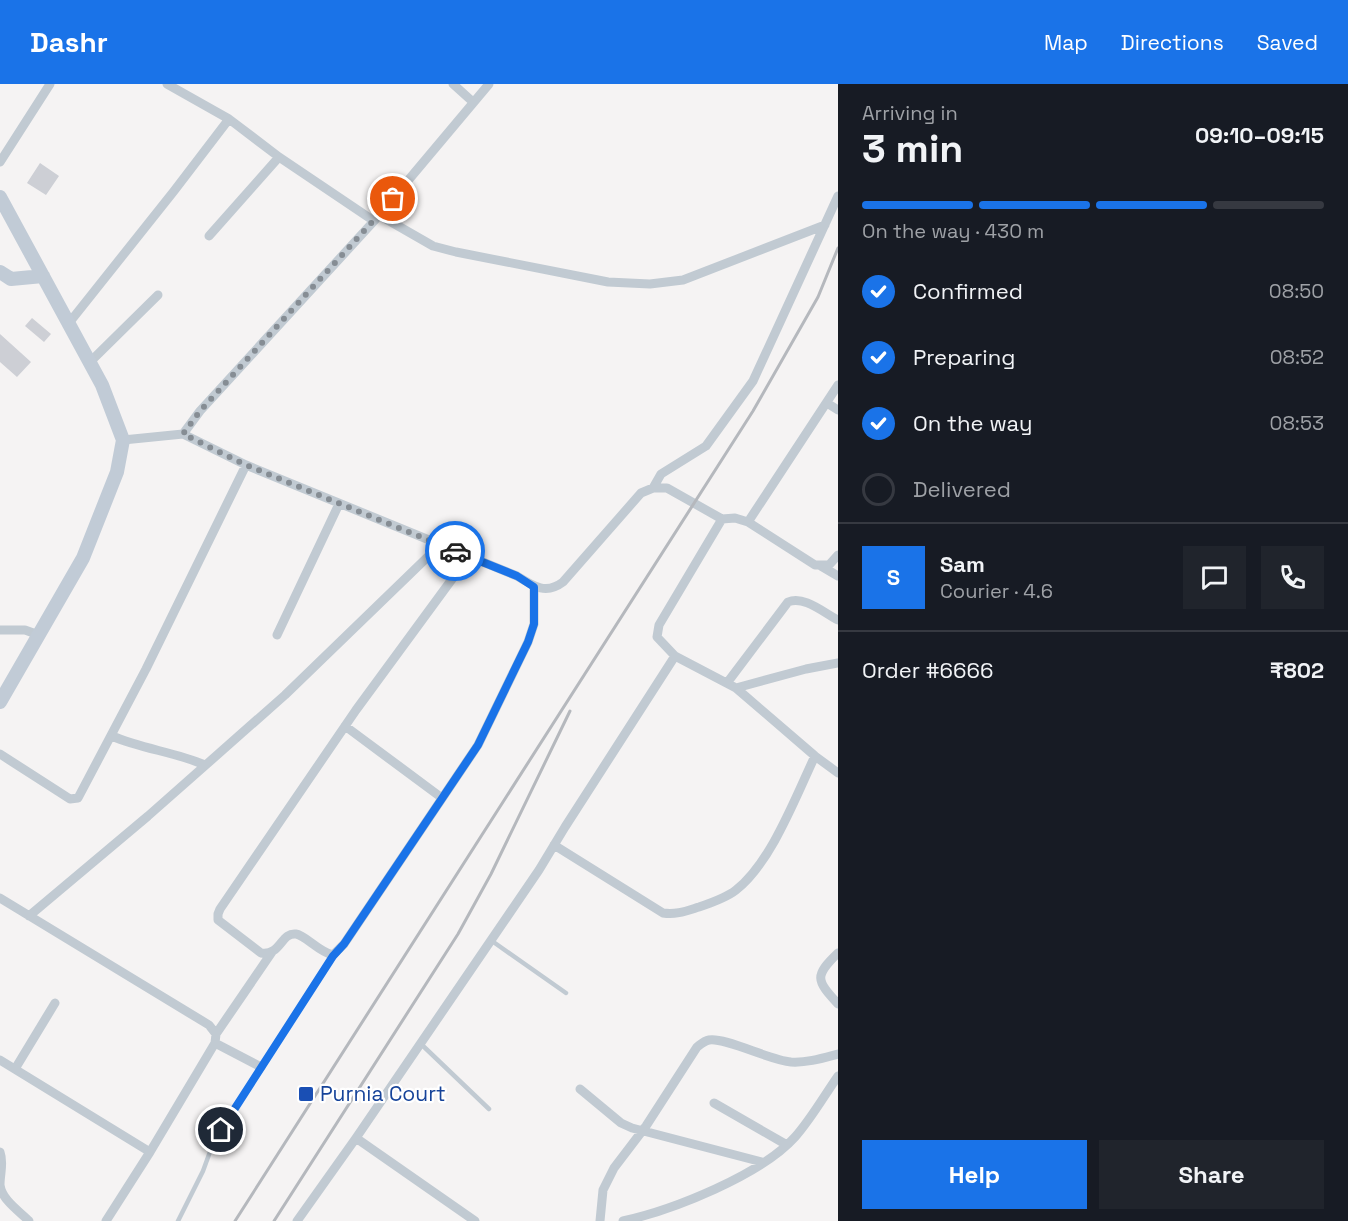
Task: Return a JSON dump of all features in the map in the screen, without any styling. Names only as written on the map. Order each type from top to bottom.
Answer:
[{"type":"street","points":[[0,162],[50,84]]},
{"type":"street","points":[[167,84],[229,120],[279,157],[377,218],[433,246],[456,252],[608,282],[650,284],[683,280],[825,225]]},
{"type":"street","points":[[453,84],[473,102]]},
{"type":"street","points":[[183,434],[200,411],[377,218],[489,84]]},
{"type":"street","points":[[69,323],[229,120]]},
{"type":"street","points":[[209,236],[279,157]]},
{"type":"street","points":[[653,488],[661,474],[706,446],[753,381],[825,225],[836,208],[838,196]]},
{"type":"street","points":[[0,197],[102,385],[123,440],[117,472],[83,558],[0,702]]},
{"type":"street","points":[[0,272],[11,279],[43,276]]},
{"type":"street","points":[[90,362],[158,295]]},
{"type":"street","points":[[748,522],[838,385]]},
{"type":"street","points":[[827,403],[838,410]]},
{"type":"street","points":[[123,440],[183,434],[246,465],[517,576],[534,587],[555,589],[641,493],[653,488],[668,488],[722,519],[735,518],[748,522],[815,565],[829,565],[838,555]]},
{"type":"street","points":[[0,754],[70,799],[75,800],[84,790],[246,465]]},
{"type":"street","points":[[277,635],[339,504]]},
{"type":"street","points":[[722,519],[659,625],[657,637],[675,656],[732,686],[838,773]]},
{"type":"street","points":[[29,916],[285,695],[440,545]]},
{"type":"street","points":[[272,952],[261,953],[218,920],[218,914],[345,726],[469,556]]},
{"type":"street","points":[[821,566],[838,576]]},
{"type":"street","points":[[106,1221],[150,1152],[215,1038],[272,952],[293,934],[299,934],[325,954],[333,956],[344,944],[478,745],[528,642],[534,624],[534,587]]},
{"type":"street","points":[[732,686],[788,602],[794,600],[805,602],[838,620]]},
{"type":"street","points":[[0,630],[25,630],[39,635]]},
{"type":"street","points":[[297,1221],[540,870],[675,656]]},
{"type":"street","points":[[732,686],[838,663]]},
{"type":"street","points":[[345,726],[442,798]]},
{"type":"street","points":[[112,736],[145,748],[177,754],[205,765]]},
{"type":"street","points":[[554,845],[663,913],[674,915],[707,905],[736,890],[758,867],[788,814],[815,756]]},
{"type":"street","points":[[0,897],[209,1025],[215,1038],[261,1067]]},
{"type":"street","points":[[838,953],[823,969],[820,977],[838,1004]]},
{"type":"street","points":[[15,1069],[55,1003]]},
{"type":"street","points":[[600,1221],[603,1190],[620,1158],[642,1131],[697,1047],[705,1041],[716,1040],[773,1059],[790,1062],[807,1062],[838,1054]]},
{"type":"street","points":[[0,1060],[150,1152]]},
{"type":"street","points":[[623,1221],[728,1184],[762,1162],[796,1136],[838,1076]]},
{"type":"street","points":[[580,1089],[621,1123],[642,1131],[762,1162]]},
{"type":"street","points":[[714,1103],[787,1145]]},
{"type":"street","points":[[356,1138],[475,1221]]},
{"type":"street","points":[[0,1152],[2,1157],[0,1186],[5,1197],[29,1221]]},
{"type":"street","points":[[646,1214],[657,1221]]},
{"type":"lane","points":[[492,940],[566,993]]},
{"type":"lane","points":[[178,1221],[203,1171],[215,1138],[333,956]]},
{"type":"lane","points":[[421,1044],[489,1109]]},
{"type":"building","points":[[40,163],[59,176],[46,195],[27,183]]},
{"type":"building","points":[[32,318],[51,334],[44,342],[25,326]]},
{"type":"building","points":[[0,334],[31,362],[17,377],[0,362]]},
{"type":"railway","points":[[235,1221],[753,411],[818,297],[838,248]]},
{"type":"railway","points":[[274,1221],[458,934],[491,874],[570,711]]},
{"type":"way so far","points":[[393,199],[200,411],[183,434],[246,465],[455,551]]},
{"type":"place","name":"Purnia Court","points":[[306,1094]]},
{"type":"route","points":[[221,1130],[333,956],[344,944],[473,753],[493,717],[528,642],[534,624],[534,587],[517,576],[455,551]]}]
